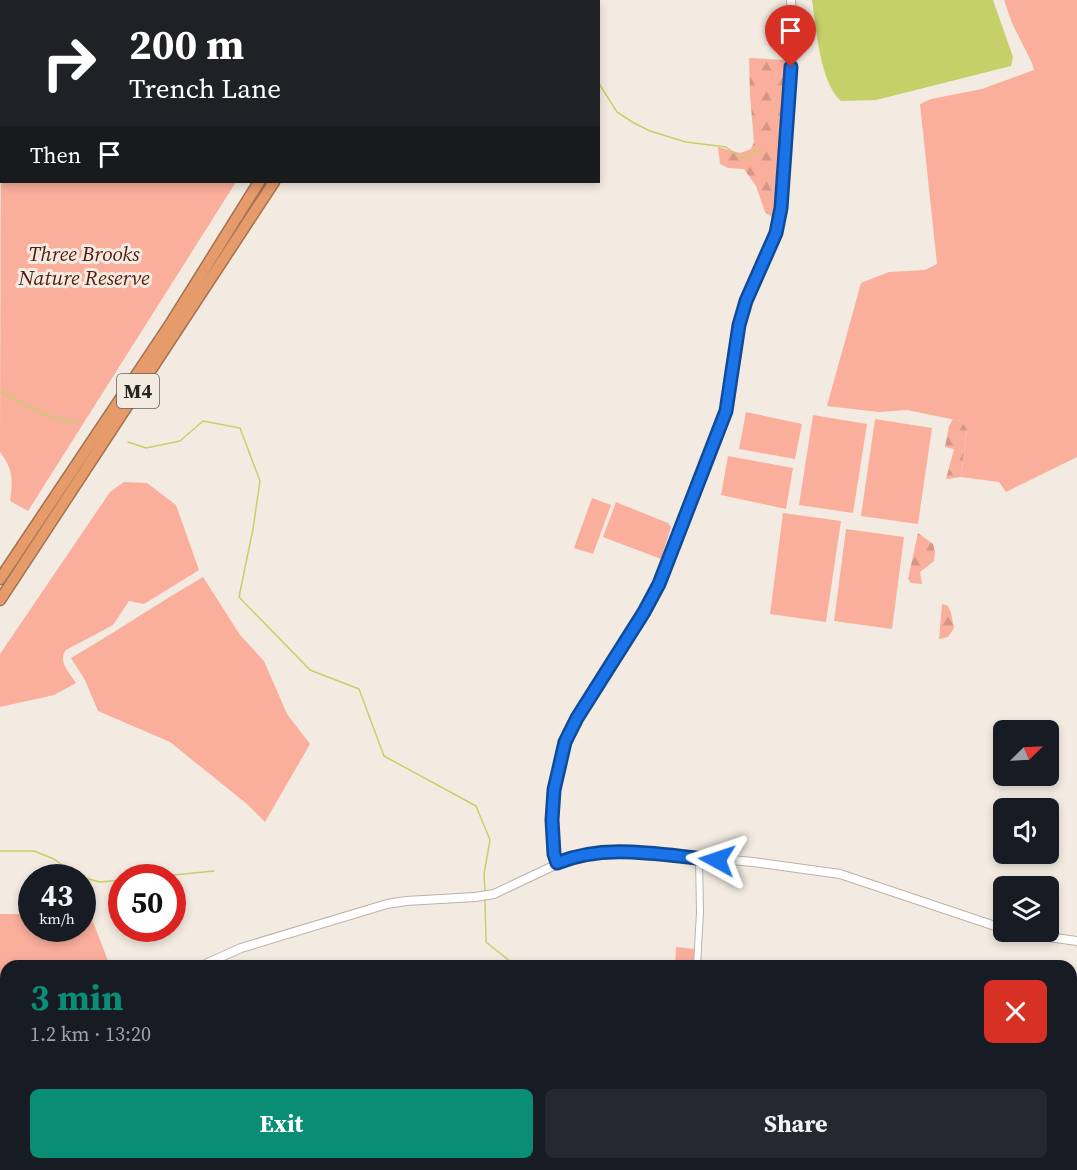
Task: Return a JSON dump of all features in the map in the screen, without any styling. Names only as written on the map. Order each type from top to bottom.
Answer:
[{"type":"highway","name":"M4","points":[[0,579],[171,323],[259,183]]},
{"type":"highway","name":"M4","points":[[0,600],[273,183]]},
{"type":"street","points":[[557,863],[554,854],[552,820],[554,790],[565,742],[577,718],[644,612],[659,584],[726,411],[739,325],[746,301],[776,233],[784,173],[793,28],[791,0]]},
{"type":"street","points":[[214,960],[241,948],[387,904],[494,894],[570,858],[610,851],[634,851],[753,862],[840,874],[993,924]]},
{"type":"street","points":[[697,960],[700,912],[699,858]]},
{"type":"street","points":[[1059,939],[1077,941]]},
{"type":"green space","points":[[1004,0],[1077,0],[1077,457],[1006,492],[999,482],[961,477],[967,430],[961,421],[907,410],[879,412],[827,406],[861,283],[889,272],[925,270],[937,264],[920,104],[931,99],[982,89],[1034,70]]},
{"type":"green space","points":[[749,58],[785,60],[779,172],[773,218],[765,212],[756,186],[744,169],[728,168],[720,164],[718,147],[740,153],[751,149],[754,142]]},
{"type":"green space","name":"Three Brooks Nature Reserve","points":[[1,183],[235,183],[28,511],[10,501],[11,475],[0,452]]},
{"type":"green space","points":[[746,412],[802,424],[795,459],[739,449]]},
{"type":"green space","points":[[813,415],[867,424],[853,513],[799,505]]},
{"type":"green space","points":[[875,419],[932,428],[918,524],[861,516]]},
{"type":"green space","points":[[953,419],[961,421],[967,429],[961,477],[946,479],[954,449],[945,447],[949,426]]},
{"type":"green space","points":[[728,456],[793,468],[786,509],[721,495]]},
{"type":"green space","points":[[124,482],[147,483],[176,505],[199,570],[144,604],[129,601],[113,625],[66,650],[64,663],[76,683],[54,695],[0,707],[0,654],[110,492]]},
{"type":"green space","points":[[592,498],[611,505],[593,554],[574,548]]},
{"type":"green space","points":[[616,502],[668,523],[671,527],[661,559],[603,537]]},
{"type":"green space","points":[[783,513],[841,521],[826,622],[770,614]]},
{"type":"green space","points":[[846,529],[904,537],[892,629],[834,621]]},
{"type":"green space","points":[[918,533],[933,544],[935,552],[934,561],[920,572],[922,584],[911,583],[908,579]]},
{"type":"green space","points":[[203,577],[240,635],[264,661],[287,714],[310,744],[265,822],[247,804],[170,742],[98,711],[85,680],[71,658]]},
{"type":"green space","points":[[942,604],[948,606],[954,628],[948,637],[939,639]]},
{"type":"green space","points":[[0,914],[18,914],[18,942],[96,942],[96,930],[108,960],[0,960]]},
{"type":"green space","points":[[676,947],[695,949],[694,960],[675,960]]},
{"type":"shaded area","points":[[812,0],[993,0],[1013,57],[1011,66],[876,100],[841,101],[834,93],[824,68],[817,39]]},
{"type":"waterway","points":[[600,85],[617,112],[650,131],[686,142],[726,147],[741,158],[749,157],[754,151],[762,150]]},
{"type":"waterway","points":[[0,392],[44,414],[77,424]]},
{"type":"waterway","points":[[128,442],[146,448],[180,441],[203,421],[240,428],[260,481],[239,597],[310,670],[359,689],[384,756],[476,806],[490,840],[484,874],[485,891]]},
{"type":"waterway","points":[[0,851],[34,851],[54,859],[77,876],[100,882],[108,881]]},
{"type":"waterway","points":[[186,874],[214,871]]},
{"type":"waterway","points":[[485,899],[486,942],[508,960]]},
{"type":"route","points":[[717,860],[634,851],[610,851],[570,858],[557,863],[554,854],[552,820],[554,790],[565,742],[577,718],[644,612],[659,584],[726,411],[739,325],[746,301],[776,233],[781,208],[791,67]]}]
